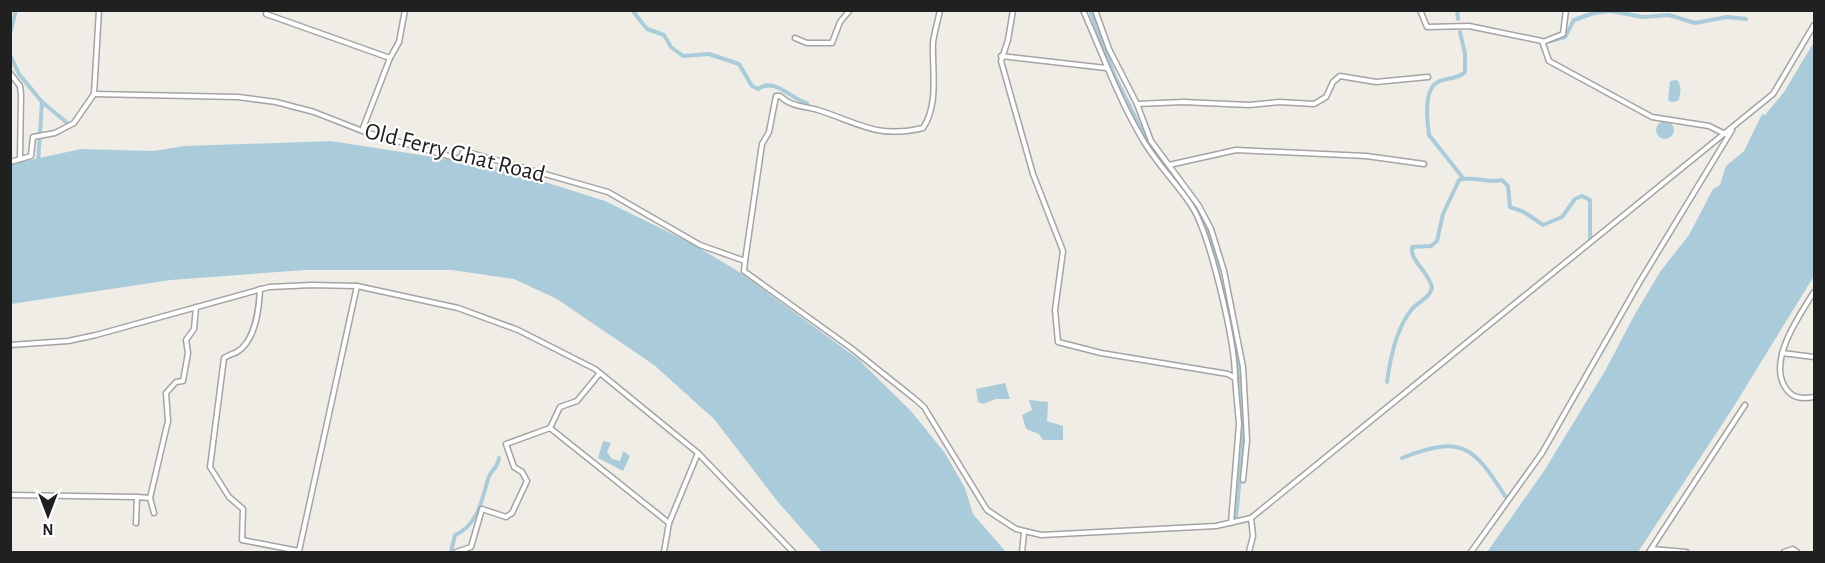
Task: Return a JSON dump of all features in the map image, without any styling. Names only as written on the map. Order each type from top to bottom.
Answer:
[{"type":"street","points":[[10,162],[31,156],[35,136],[43,137],[66,129],[77,121],[94,94],[99,10]]},
{"type":"street","points":[[363,128],[390,58],[399,42],[405,10]]},
{"type":"street","points":[[795,38],[807,43],[832,43],[840,22],[850,10]]},
{"type":"street","points":[[940,10],[933,41],[934,72],[930,105],[923,128],[895,131],[864,128],[821,111],[793,105],[780,96],[776,96],[769,132],[762,144],[744,271],[851,348],[924,406],[987,510],[1024,533],[1041,536],[1232,523],[1251,518],[1777,90],[1815,25]]},
{"type":"street","points":[[1013,10],[1008,40],[1001,56],[1033,174],[1063,251],[1055,310],[1058,342],[1101,353],[1228,374],[1234,378]]},
{"type":"street","points":[[1083,10],[1106,69],[1143,141],[1192,207],[1202,227],[1217,278],[1234,378],[1239,424],[1232,523]]},
{"type":"street","points":[[1095,10],[1151,141],[1206,218],[1224,271],[1236,328],[1246,396],[1247,440],[1243,480]]},
{"type":"street","points":[[1420,10],[1427,27],[1469,26],[1543,42],[1563,34],[1566,10]]},
{"type":"street","points":[[266,14],[390,58]]},
{"type":"street","points":[[1543,42],[1549,61],[1631,107],[1652,117],[1709,126],[1725,134]]},
{"type":"street","points":[[1001,56],[1106,69]]},
{"type":"street","points":[[10,73],[20,87],[21,95],[20,159]]},
{"type":"street","points":[[1137,104],[1184,102],[1249,105],[1279,102],[1314,105],[1326,97],[1333,81],[1340,76],[1376,82],[1428,77]]},
{"type":"street","name":"Old Ferry Ghat Road","points":[[94,94],[238,97],[276,102],[314,112],[364,132],[459,159],[464,151],[608,192],[700,245],[745,261]]},
{"type":"street","points":[[1471,552],[1542,453],[1639,283],[1735,126]]},
{"type":"street","points":[[1169,165],[1236,150],[1366,156],[1424,164]]},
{"type":"street","points":[[10,345],[68,341],[96,335],[260,289],[312,285],[357,286],[458,308],[518,330],[600,373],[698,453],[793,552]]},
{"type":"street","points":[[260,289],[259,311],[252,334],[238,351],[224,358],[210,467],[232,501],[243,509],[242,540],[299,552],[357,286]]},
{"type":"street","points":[[1815,292],[1779,364],[1780,377],[1787,391],[1802,399],[1815,397]]},
{"type":"street","points":[[154,513],[150,498],[168,421],[166,393],[176,382],[183,381],[188,353],[186,340],[194,329],[196,308]]},
{"type":"street","points":[[1782,354],[1815,357]]},
{"type":"street","points":[[456,552],[471,547],[482,509],[506,517],[516,504],[527,481],[522,472],[514,467],[506,444],[550,428],[560,407],[577,401],[600,373]]},
{"type":"street","points":[[1650,551],[1745,405]]},
{"type":"street","points":[[550,428],[669,523]]},
{"type":"street","points":[[664,552],[669,523],[698,453]]},
{"type":"street","points":[[10,495],[150,498]]},
{"type":"street","points":[[136,524],[137,497]]},
{"type":"street","points":[[1249,552],[1253,536],[1251,518]]},
{"type":"street","points":[[1022,552],[1024,533]]},
{"type":"street","points":[[1784,552],[1792,549],[1797,552]]},
{"type":"street","points":[[1650,551],[1686,552]]},
{"type":"water","points":[[1814,42],[1814,276],[1731,411],[1638,552],[1487,552],[1544,471],[1605,371],[1660,272],[1689,235],[1713,189],[1720,185],[1726,166],[1744,151],[1762,114],[1765,115],[1784,92]]},
{"type":"water","points":[[1677,80],[1680,96],[1678,101],[1672,102],[1668,100],[1670,81]]},
{"type":"water","points":[[1665,121],[1671,124],[1674,130],[1671,136],[1665,139],[1659,136],[1656,130],[1659,124]]},
{"type":"water","points":[[331,141],[498,167],[605,201],[691,243],[741,273],[858,359],[911,411],[945,453],[965,488],[973,514],[1006,552],[822,552],[778,502],[714,419],[654,365],[557,299],[514,279],[452,270],[305,270],[171,280],[11,304],[11,164],[81,149],[153,151],[185,146]]},
{"type":"water","points":[[1005,383],[1010,399],[996,399],[983,404],[978,402],[976,389]]},
{"type":"water","points":[[1029,400],[1048,402],[1047,421],[1063,426],[1063,440],[1043,440],[1039,434],[1026,429],[1022,415],[1032,410]]},
{"type":"water","points":[[603,441],[611,443],[607,452],[612,459],[620,461],[623,451],[630,456],[623,471],[598,458]]},
{"type":"waterway","points":[[10,34],[16,10]]},
{"type":"waterway","points":[[632,10],[647,29],[664,35],[671,47],[683,56],[709,54],[739,64],[752,86],[758,89],[770,85],[807,103]]},
{"type":"waterway","points":[[1090,10],[1115,77],[1141,129],[1195,205],[1212,244],[1235,347],[1242,394],[1243,443],[1236,519]]},
{"type":"waterway","points":[[1457,10],[1458,19]]},
{"type":"waterway","points":[[1551,41],[1565,37],[1574,20],[1594,13],[1611,11],[1643,17],[1669,15],[1695,23],[1727,17],[1746,19]]},
{"type":"waterway","points":[[1460,32],[1465,54],[1465,72],[1459,76],[1441,80],[1433,86],[1428,98],[1427,114],[1429,135],[1463,178]]},
{"type":"waterway","points":[[10,55],[19,74],[42,102],[38,163]]},
{"type":"waterway","points":[[42,102],[66,122]]},
{"type":"waterway","points":[[1387,382],[1392,354],[1402,325],[1412,309],[1431,292],[1432,288],[1428,277],[1414,257],[1412,247],[1431,246],[1437,241],[1443,214],[1459,180],[1470,178],[1502,180],[1508,186],[1510,207],[1524,212],[1543,225],[1562,217],[1575,199],[1582,196],[1590,200],[1590,239]]},
{"type":"waterway","points":[[1402,458],[1439,447],[1464,450],[1475,456],[1484,466],[1505,496]]},
{"type":"waterway","points":[[451,552],[455,535],[469,525],[478,511],[489,476],[499,458]]}]
